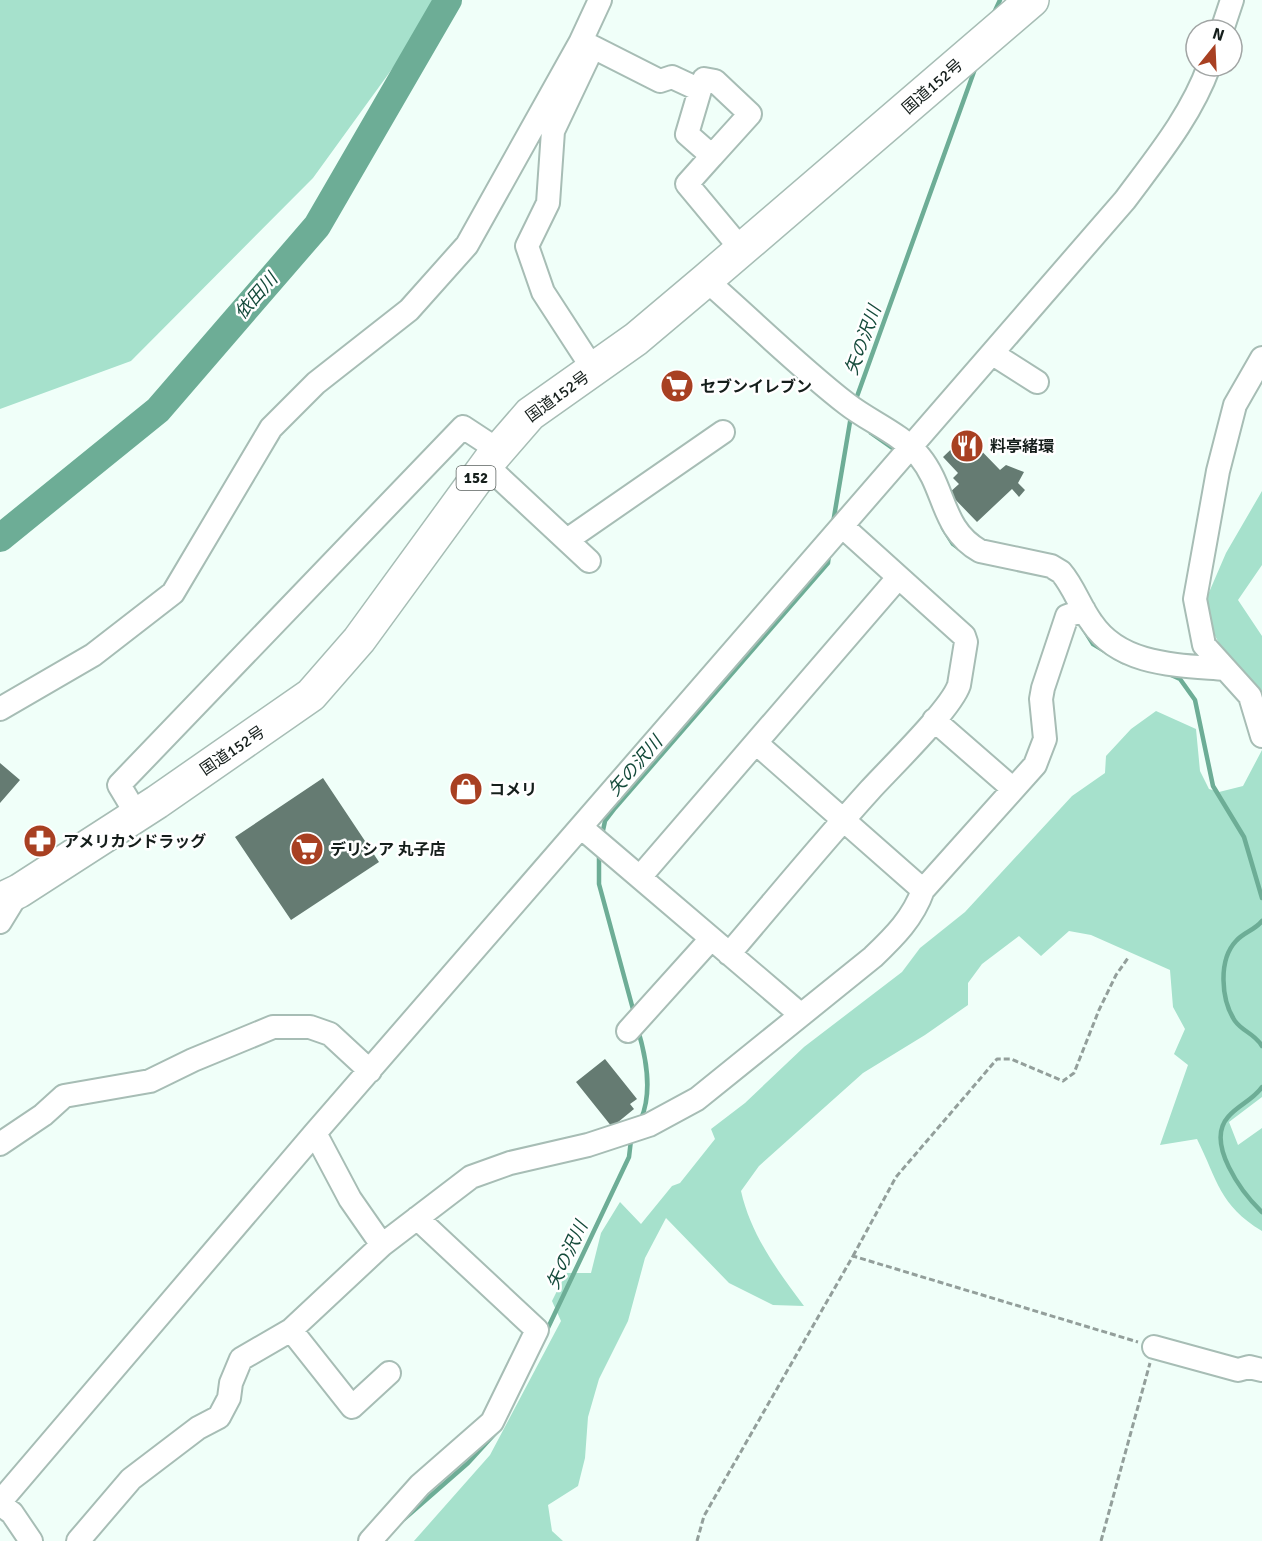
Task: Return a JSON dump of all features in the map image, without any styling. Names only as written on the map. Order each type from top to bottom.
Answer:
[{"type":"highway","name":"国道152号","points":[[10,896],[137,815],[311,695],[359,640],[492,457],[530,414],[593,369],[706,280],[1032,0]]},
{"type":"street","points":[[593,369],[543,292],[527,246],[548,203],[553,131],[587,44],[600,0]]},
{"type":"street","points":[[1226,18],[1232,0]]},
{"type":"street","points":[[587,44],[660,81],[672,77],[700,90]]},
{"type":"street","points":[[0,709],[93,655],[173,593],[271,428],[316,383],[409,310],[467,245],[587,44]]},
{"type":"street","points":[[31,1541],[12,1513],[0,1503],[370,1071],[594,838],[835,536],[1125,200],[1166,145],[1204,78]]},
{"type":"street","points":[[712,156],[687,135],[704,79],[715,81],[750,114],[687,184],[741,250]]},
{"type":"street","points":[[706,280],[907,454],[926,466],[953,528],[962,538],[980,551],[1051,566],[1061,572],[1079,612],[1110,644],[1134,657],[1185,666],[1225,669]]},
{"type":"street","points":[[993,354],[1037,381]]},
{"type":"street","points":[[1262,358],[1235,405],[1218,471],[1195,599],[1204,645],[1250,696],[1262,736]]},
{"type":"street","points":[[137,815],[119,785],[463,427],[589,561]]},
{"type":"street","points":[[567,540],[723,432]]},
{"type":"street","points":[[729,954],[844,819],[957,692],[966,642],[964,636],[897,579],[835,536]]},
{"type":"street","points":[[640,878],[897,579]]},
{"type":"street","points":[[78,1541],[131,1479],[198,1428],[219,1417],[241,1359],[291,1330],[382,1245],[471,1177],[545,1152],[588,1145],[649,1125],[697,1099],[873,957],[899,932],[916,910],[923,890],[1035,765],[1045,739],[1043,688],[1067,616],[1079,612]]},
{"type":"street","points":[[934,720],[1012,788]]},
{"type":"street","points":[[756,743],[923,890]]},
{"type":"street","points":[[594,838],[710,940],[800,1014]]},
{"type":"street","points":[[0,922],[10,896]]},
{"type":"street","points":[[633,1026],[710,940]]},
{"type":"street","points":[[0,1144],[43,1115],[64,1096],[150,1081],[193,1060],[273,1027],[310,1027],[330,1035],[370,1071]]},
{"type":"street","points":[[315,1133],[350,1199],[382,1245]]},
{"type":"street","points":[[370,1541],[420,1485],[492,1422],[537,1330],[417,1218]]},
{"type":"street","points":[[291,1330],[352,1407],[389,1373]]},
{"type":"street","points":[[1154,1347],[1238,1370],[1249,1366],[1262,1370]]},
{"type":"path","points":[[697,1541],[704,1516],[896,1177],[997,1059],[1011,1059],[1063,1081],[1074,1073],[1099,1010],[1116,975],[1128,958]]},
{"type":"path","points":[[853,1256],[1154,1347],[1101,1541]]},
{"type":"green space","points":[[0,0],[442,0],[313,178],[131,361],[0,409]]},
{"type":"green space","points":[[1262,491],[1262,565],[1238,600],[1262,636],[1262,703],[1260,691],[1225,654],[1209,625],[1204,604],[1226,553]]},
{"type":"green space","points":[[1156,711],[1196,729],[1200,771],[1209,789],[1219,792],[1243,786],[1262,750],[1262,1097],[1229,1122],[1238,1145],[1262,1128],[1262,1231],[1228,1202],[1215,1180],[1197,1139],[1160,1145],[1188,1065],[1174,1054],[1185,1029],[1173,1007],[1170,970],[1091,935],[1069,931],[1041,956],[1019,936],[982,964],[968,983],[968,1005],[925,1035],[863,1073],[759,1166],[741,1191],[758,1237],[804,1306],[773,1305],[729,1283],[666,1218],[645,1258],[628,1321],[599,1379],[588,1417],[585,1458],[578,1486],[548,1505],[552,1531],[563,1541],[414,1541],[490,1455],[561,1321],[552,1301],[566,1273],[591,1273],[601,1233],[620,1202],[641,1224],[672,1186],[680,1183],[715,1139],[711,1129],[745,1103],[804,1047],[902,972],[920,948],[965,912],[1072,796],[1105,773],[1106,756],[1131,729]]},
{"type":"building","points":[[966,435],[1000,470],[1006,465],[1024,472],[1018,483],[1025,490],[1019,497],[1012,489],[977,522],[949,493],[959,484],[953,478],[958,473],[943,457]]},
{"type":"building","points":[[0,763],[20,780],[0,803]]},
{"type":"building","name":"デリシア 丸子店","points":[[323,778],[379,862],[291,920],[235,837]]},
{"type":"building","points":[[605,1059],[637,1099],[630,1104],[634,1109],[612,1127],[576,1082]]},
{"type":"waterway","name":"依田川","points":[[0,538],[158,410],[317,226],[448,0]]},
{"type":"waterway","name":"矢の沢川","points":[[993,15],[1000,0]]},
{"type":"waterway","name":"矢の沢川","points":[[855,402],[976,66]]},
{"type":"waterway","name":"矢の沢川","points":[[833,523],[851,416]]},
{"type":"waterway","points":[[871,433],[898,452]]},
{"type":"waterway","points":[[943,528],[953,544],[972,558]]},
{"type":"waterway","name":"矢の沢川","points":[[602,835],[605,821],[615,808],[828,563],[829,555]]},
{"type":"waterway","points":[[1083,628],[1093,644],[1123,662]]},
{"type":"waterway","points":[[1169,674],[1180,679],[1195,700],[1213,786],[1244,837],[1262,898]]},
{"type":"waterway","name":"矢の沢川","points":[[599,852],[599,884],[634,1013]]},
{"type":"waterway","points":[[1262,921],[1236,941],[1230,949],[1224,969],[1224,991],[1230,1012],[1241,1028],[1256,1038],[1262,1046]]},
{"type":"waterway","name":"矢の沢川","points":[[638,1030],[647,1074],[647,1097],[641,1119]]},
{"type":"waterway","points":[[1262,1087],[1228,1117],[1222,1128],[1221,1140],[1223,1153],[1236,1180],[1262,1212]]},
{"type":"waterway","name":"矢の沢川","points":[[546,1332],[629,1157],[631,1140]]},
{"type":"waterway","name":"矢の沢川","points":[[404,1519],[468,1463],[500,1428]]},
{"type":"place","name":"セブンイレブン","points":[[677,386]]},
{"type":"place","name":"料亭緒環","points":[[967,446]]},
{"type":"place","name":"コメリ","points":[[466,789]]},
{"type":"place","name":"アメリカンドラッグ","points":[[40,841]]},
{"type":"place","name":"デリシア 丸子店","points":[[307,849]]}]
